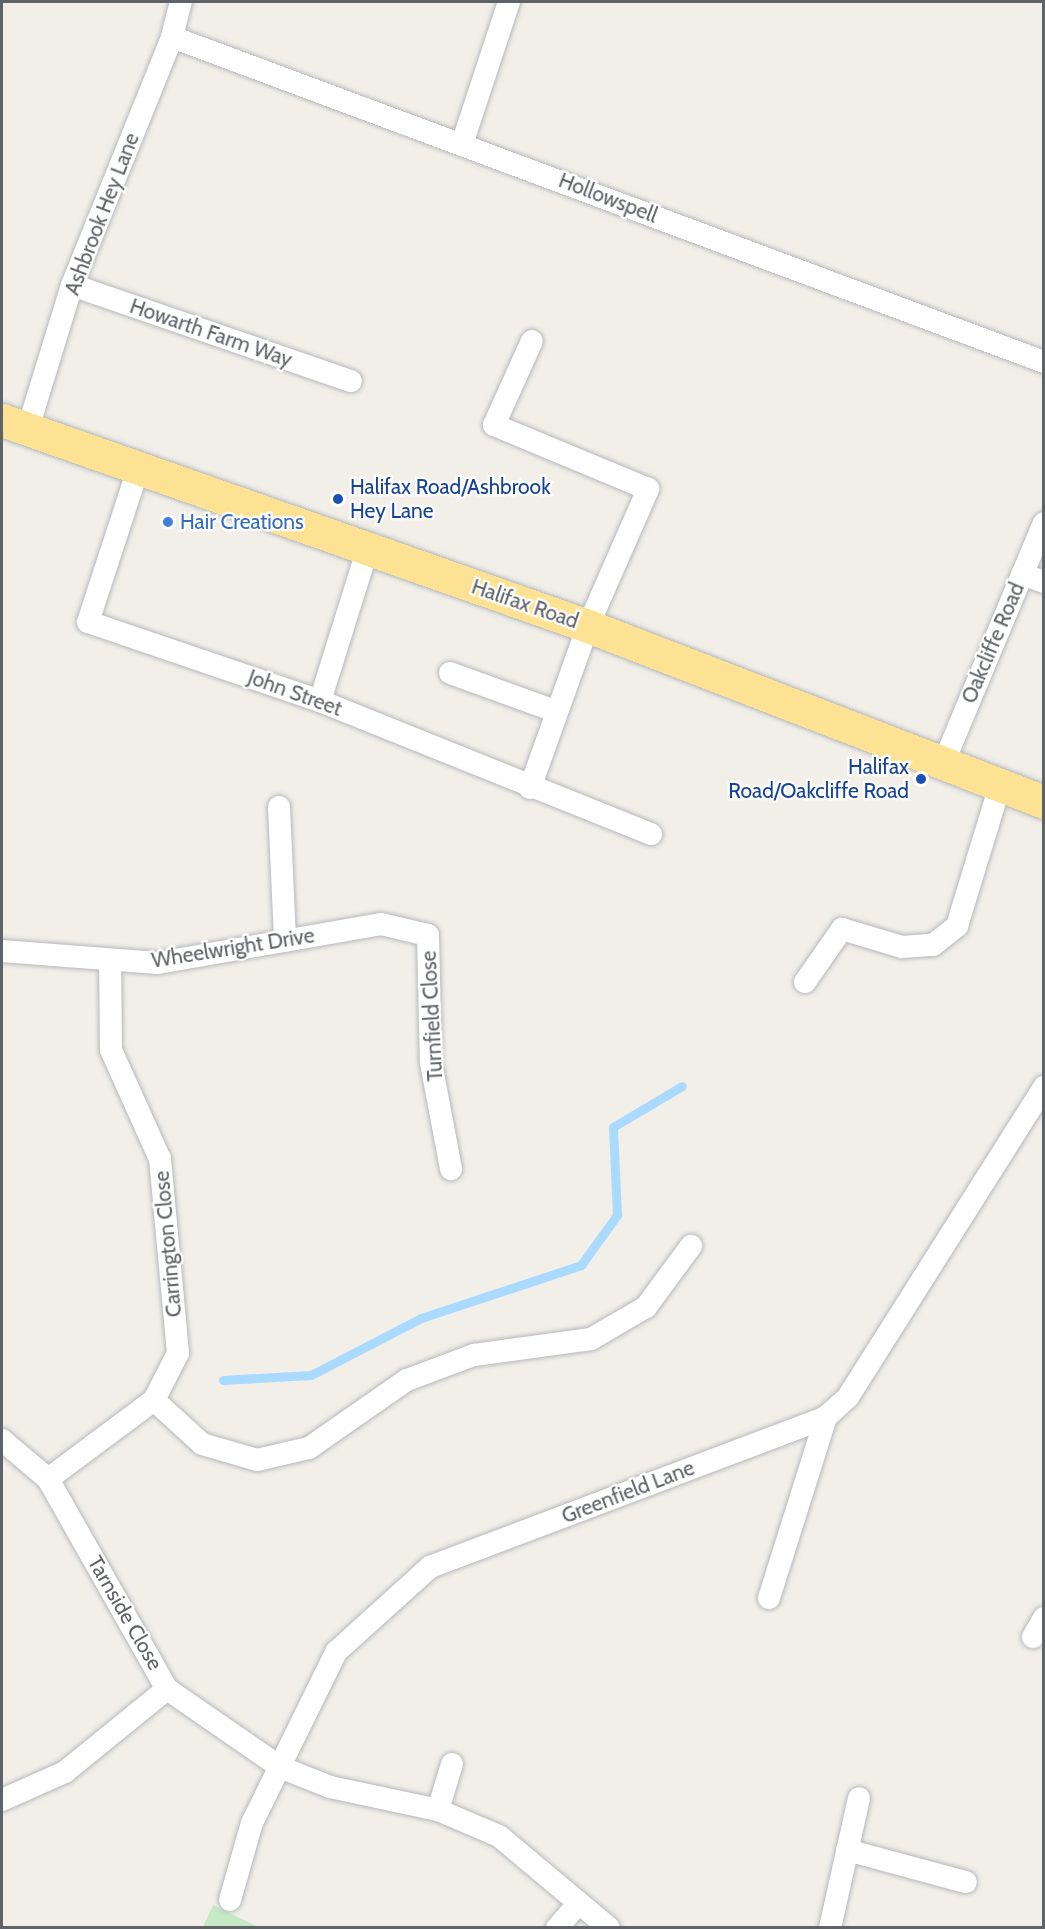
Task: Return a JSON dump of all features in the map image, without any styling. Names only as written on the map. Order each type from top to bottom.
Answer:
[{"type":"highway","name":"Halifax Road","points":[[15,424],[588,626],[1044,802]]},
{"type":"street","name":"Ashbrook Hey Lane","points":[[15,424],[172,37],[181,2]]},
{"type":"street","points":[[462,144],[509,2]]},
{"type":"street","name":"Hollowspell","points":[[172,37],[1044,362]]},
{"type":"street","name":"Howarth Farm Way","points":[[72,285],[351,381]]},
{"type":"street","points":[[530,788],[555,711],[588,626],[648,489],[494,425],[532,341]]},
{"type":"street","name":"John Street","points":[[139,466],[88,622],[320,701],[530,788],[651,834]]},
{"type":"street","name":"Oakcliffe Road","points":[[943,764],[1044,523]]},
{"type":"street","points":[[320,701],[368,548]]},
{"type":"street","points":[[1022,574],[1044,582]]},
{"type":"street","points":[[450,673],[555,711]]},
{"type":"street","points":[[805,982],[842,928],[903,947],[933,945],[957,926],[1000,785]]},
{"type":"street","points":[[279,807],[285,941]]},
{"type":"street","name":"Wheelwright Drive","points":[[2,951],[158,963],[381,924],[428,935]]},
{"type":"street","name":"Turnfield Close","points":[[428,935],[431,1063],[451,1168]]},
{"type":"street","name":"Carrington Close","points":[[48,1479],[154,1400],[178,1353],[160,1159],[111,1050],[110,960]]},
{"type":"street","name":"Greenfield Lane","points":[[231,1900],[252,1823],[336,1653],[430,1567],[826,1417],[848,1397],[1044,1087]]},
{"type":"street","points":[[154,1400],[202,1444],[257,1460],[309,1448],[406,1380],[474,1355],[591,1339],[646,1307],[691,1246]]},
{"type":"street","points":[[769,1598],[826,1417]]},
{"type":"street","name":"Tarnside Close","points":[[2,1440],[48,1479],[167,1689],[65,1772],[2,1800]]},
{"type":"street","points":[[167,1689],[280,1767],[330,1787],[438,1810],[499,1836],[609,1928]]},
{"type":"street","points":[[438,1810],[452,1764]]},
{"type":"street","points":[[830,1928],[859,1798]]},
{"type":"street","points":[[847,1850],[966,1882]]},
{"type":"street","points":[[557,1928],[578,1904]]},
{"type":"green space","points":[[213,1905],[258,1927],[203,1927]]},
{"type":"waterway","points":[[223,1380],[311,1375],[421,1318],[581,1265],[617,1215],[613,1127],[682,1086]]},
{"type":"place","name":"Halifax Road/Ashbrook Hey Lane","points":[[338,499]]},
{"type":"place","name":"Hair Creations","points":[[168,522]]},
{"type":"place","name":"Halifax Road/Oakcliffe Road","points":[[921,779]]}]
